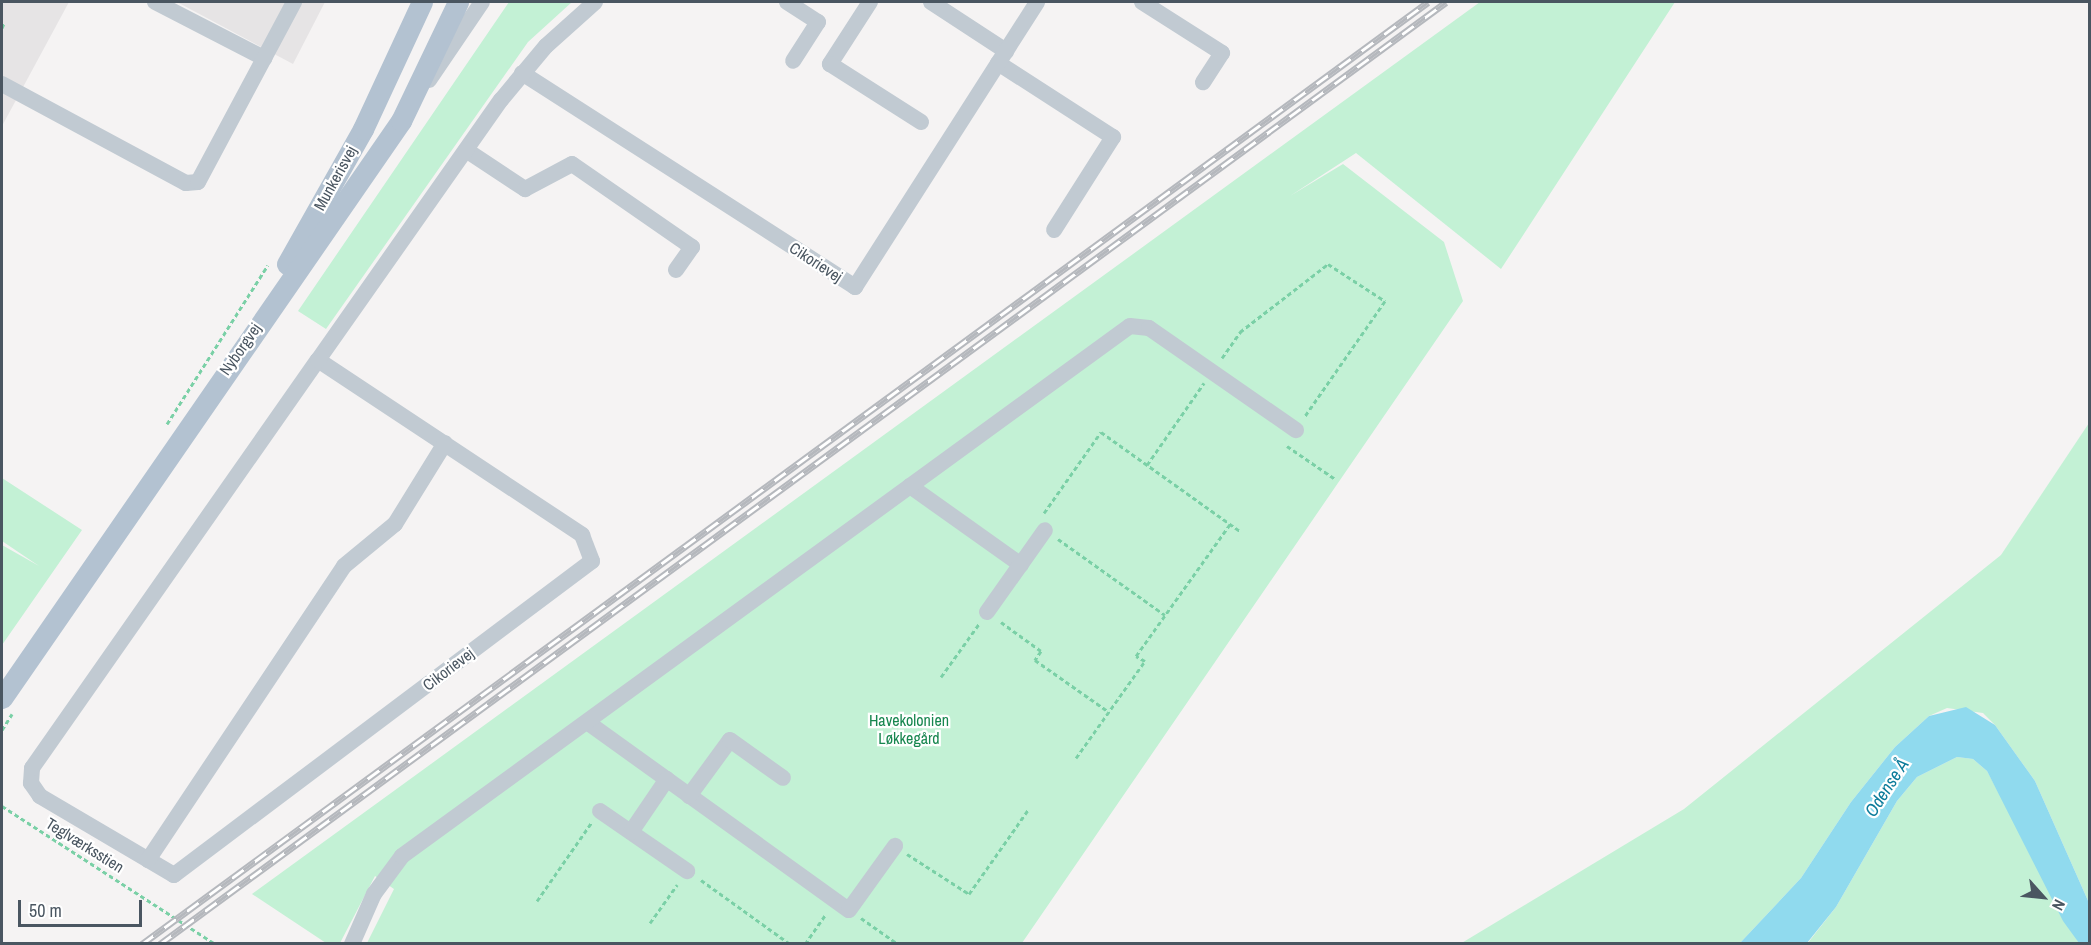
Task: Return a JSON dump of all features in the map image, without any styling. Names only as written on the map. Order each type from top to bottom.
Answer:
[{"type":"main road","name":"Munkerisvej","points":[[238,351],[363,129],[422,2]]},
{"type":"main road","points":[[401,121],[458,2]]},
{"type":"main road","name":"Nyborgvej","points":[[2,698],[238,351],[401,121]]},
{"type":"street","points":[[154,2],[264,58]]},
{"type":"street","points":[[2,84],[186,183],[198,182],[294,2]]},
{"type":"street","name":"Nyborgvej","points":[[401,121],[482,2]]},
{"type":"street","name":"Cikorievej","points":[[318,360],[582,535],[592,561],[174,875],[40,796],[31,783],[32,768],[318,360],[466,150],[522,73],[595,2]]},
{"type":"street","points":[[787,2],[818,22],[793,61]]},
{"type":"street","points":[[870,2],[830,64],[921,122]]},
{"type":"street","points":[[931,2],[1002,57],[1113,137],[1054,230]]},
{"type":"street","name":"Cikorievej","points":[[522,73],[855,287],[1037,2]]},
{"type":"street","points":[[1142,2],[1222,53],[1203,82]]},
{"type":"street","points":[[466,150],[525,189],[572,164],[692,247],[676,270]]},
{"type":"street","points":[[352,944],[374,894],[402,856],[1130,326],[1149,328],[1296,430]]},
{"type":"street","points":[[148,860],[344,566],[395,524],[445,443]]},
{"type":"street","points":[[910,486],[1021,565]]},
{"type":"street","points":[[987,612],[1045,530]]},
{"type":"street","points":[[587,722],[849,910],[895,846]]},
{"type":"street","points":[[690,796],[729,740],[783,778]]},
{"type":"street","points":[[631,832],[667,779]]},
{"type":"street","points":[[600,811],[687,871]]},
{"type":"path","points":[[2,28],[4,23]]},
{"type":"path","points":[[162,431],[270,261]]},
{"type":"path","points":[[1147,465],[1240,332],[1328,264],[1385,302],[1286,444],[1335,479]]},
{"type":"path","points":[[1165,615],[1036,524],[1101,432],[1241,532]]},
{"type":"path","points":[[1076,758],[1144,662],[1136,656],[1230,524]]},
{"type":"path","points":[[941,677],[987,612],[1041,651],[1035,660],[1109,712]]},
{"type":"path","name":"Teglværksstien","points":[[2,806],[215,944]]},
{"type":"path","points":[[895,846],[969,894],[1028,810]]},
{"type":"path","points":[[537,901],[600,811]]},
{"type":"path","points":[[650,923],[687,871],[790,944]]},
{"type":"path","points":[[805,944],[836,900]]},
{"type":"path","points":[[849,910],[898,944]]},
{"type":"shaded area","points":[[2,2],[69,2],[2,126]]},
{"type":"shaded area","points":[[177,2],[325,2],[293,64]]},
{"type":"green space","points":[[509,2],[572,2],[528,42],[326,329],[298,311]]},
{"type":"green space","name":"Havekolonien Løkkegård","points":[[1480,2],[1675,2],[1501,269],[1356,153],[1290,196],[1343,164],[1444,242],[1463,301],[1022,943],[367,943],[394,889],[375,876],[340,943],[326,943],[252,894]]},
{"type":"green space","points":[[2089,423],[2089,903],[2035,781],[1995,725],[1983,713],[1947,708],[1929,716],[1895,747],[1851,802],[1801,878],[1740,943],[1460,944],[1684,809],[2001,555]]},
{"type":"green space","points":[[2,478],[82,530],[2,645],[2,545],[39,566],[2,541]]},
{"type":"green space","points":[[1957,757],[1973,759],[1987,771],[2079,943],[1807,944],[1836,907],[1897,801],[1917,777]]},
{"type":"water","name":"Odense Å","points":[[1966,707],[1995,725],[2035,781],[2089,903],[2089,943],[2079,943],[2063,921],[1987,771],[1973,759],[1957,757],[1917,777],[1897,801],[1836,907],[1807,943],[1740,943],[1801,878],[1851,802],[1895,747],[1929,716]]},
{"type":"railway","points":[[142,944],[1428,2]]},
{"type":"railway","points":[[160,944],[1446,2]]}]
